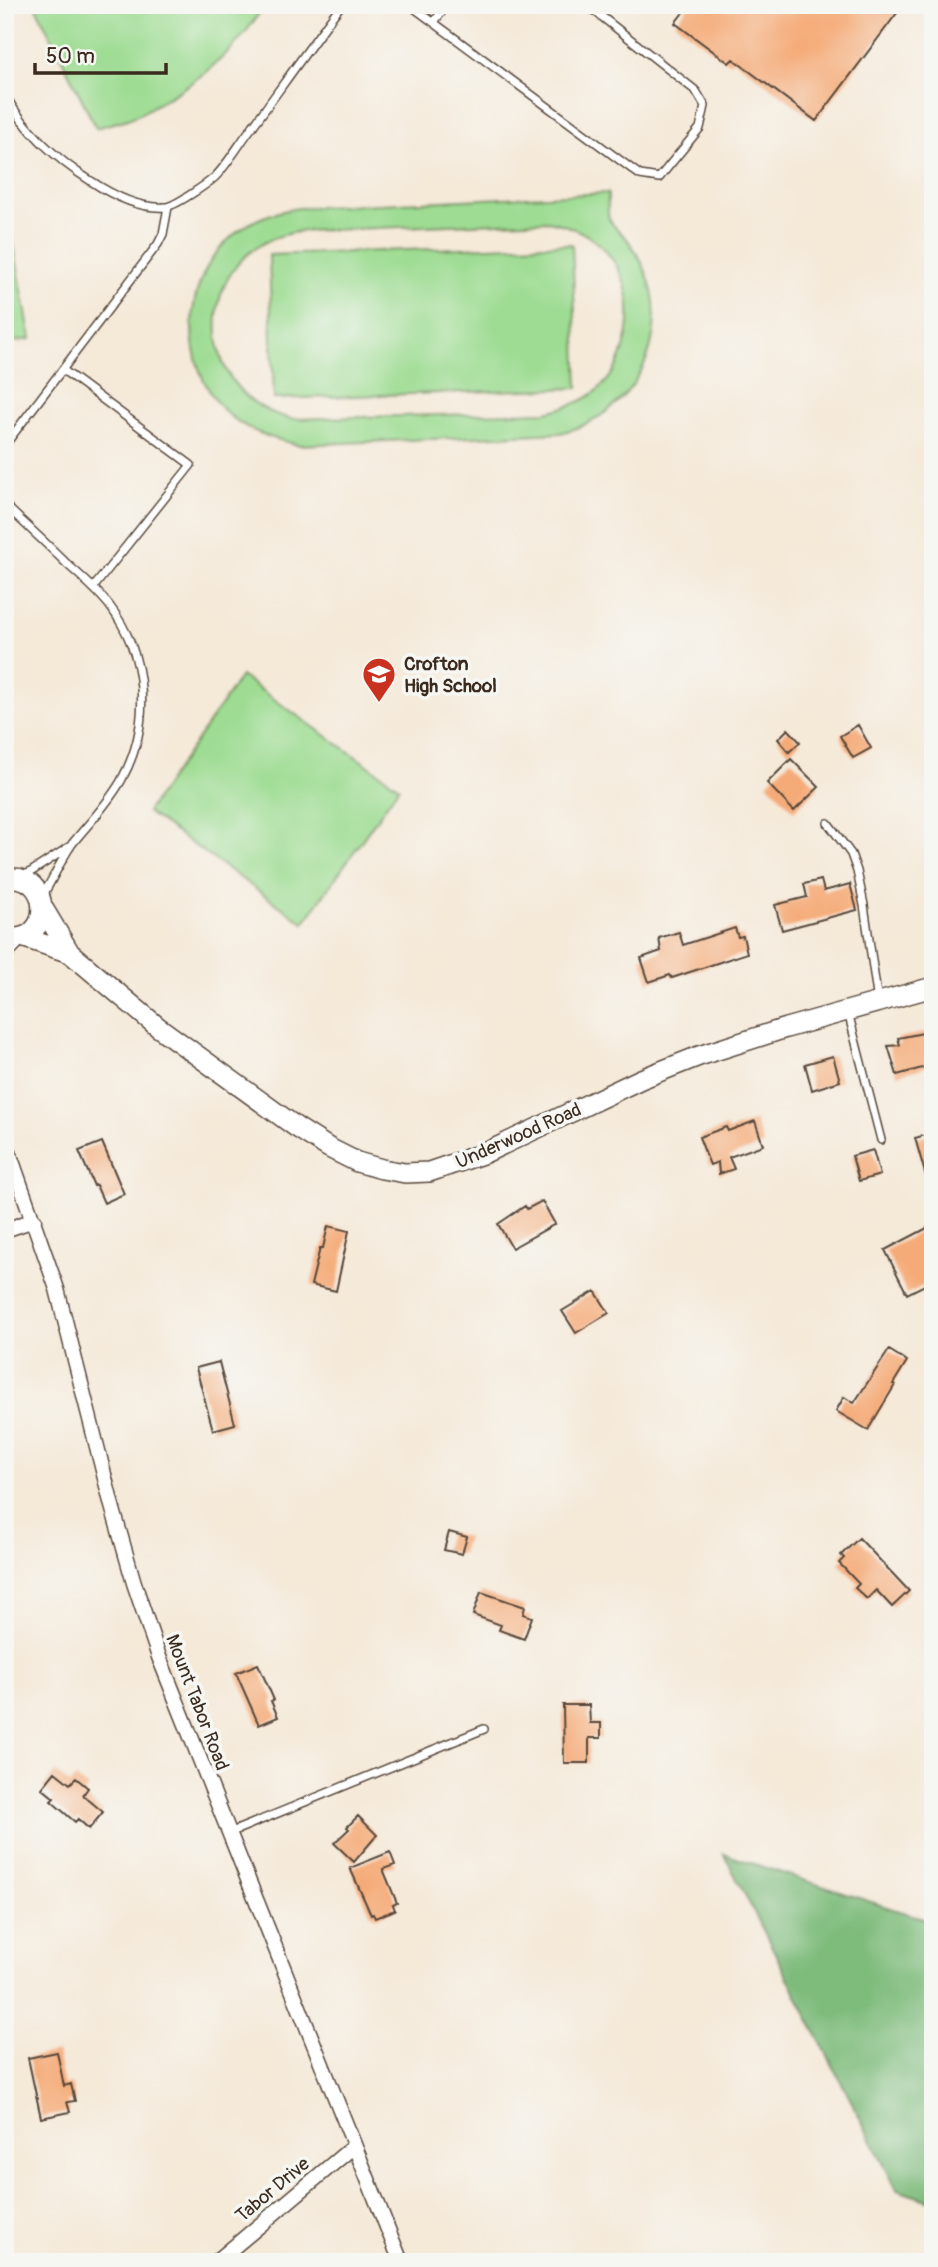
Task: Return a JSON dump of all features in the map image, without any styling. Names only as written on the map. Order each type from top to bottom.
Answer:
[{"type":"street","name":"Underwood Road","points":[[11,878],[37,890],[70,953],[158,1027],[329,1148],[357,1161],[405,1173],[429,1172],[485,1153],[641,1079],[699,1056],[933,987]]},
{"type":"street","points":[[5,954],[16,937],[37,926],[42,904]]},
{"type":"street","name":"Underwood Road","points":[[16,937],[70,953]]},
{"type":"street","name":"Mount Tabor Road","points":[[5,1141],[57,1289],[134,1583],[159,1657],[401,2262]]},
{"type":"street","points":[[5,1230],[34,1220]]},
{"type":"street","name":"Tabor Drive","points":[[216,2262],[354,2146]]},
{"type":"lane","points":[[5,95],[29,128],[82,176],[127,201],[168,207],[215,177],[341,5]]},
{"type":"lane","points":[[410,5],[640,175],[659,178],[700,128],[705,106],[696,91],[587,5]]},
{"type":"lane","points":[[434,23],[447,5]]},
{"type":"lane","points":[[5,446],[158,244],[163,234],[168,207]]},
{"type":"lane","points":[[63,370],[191,465],[93,587]]},
{"type":"lane","points":[[5,505],[93,587],[117,617],[134,651],[141,677],[141,720],[131,760],[108,802],[72,845],[42,904]]},
{"type":"lane","points":[[828,823],[851,854],[857,872],[878,1003]]},
{"type":"lane","points":[[11,878],[72,845]]},
{"type":"lane","points":[[848,1011],[881,1140]]},
{"type":"lane","points":[[229,1833],[484,1729]]},
{"type":"green space","points":[[35,5],[264,5],[231,49],[189,85],[139,114],[96,128]]},
{"type":"green space","points":[[608,193],[609,219],[638,255],[653,298],[654,324],[650,349],[640,372],[626,393],[608,411],[586,424],[560,433],[299,445],[268,437],[249,428],[223,409],[209,390],[199,369],[192,323],[195,300],[202,278],[213,258],[228,240],[261,218],[299,208]],"holes":[[[548,221],[585,234],[612,258],[627,291],[629,310],[628,331],[615,369],[600,388],[574,404],[546,412],[291,419],[270,412],[251,400],[230,377],[223,363],[217,314],[226,283],[248,254],[274,238],[304,231]]]},
{"type":"green space","points":[[5,198],[31,339],[5,343]]},
{"type":"green space","points":[[572,244],[578,388],[274,399],[269,255]]},
{"type":"green space","points":[[241,676],[399,787],[304,923],[147,812]]},
{"type":"green space","points":[[724,1854],[933,1922],[933,2202],[897,2190]]},
{"type":"building","points":[[689,5],[903,5],[816,121],[733,59],[729,63],[675,23]]},
{"type":"building","points":[[858,725],[871,748],[853,758],[840,736]]},
{"type":"building","points":[[788,729],[800,742],[789,752],[778,739]]},
{"type":"building","points":[[791,759],[819,787],[794,811],[767,783]]},
{"type":"building","points":[[821,880],[824,891],[850,884],[857,910],[782,930],[775,905],[807,897],[804,884]]},
{"type":"building","points":[[735,928],[738,937],[743,936],[747,953],[672,978],[670,975],[649,982],[641,958],[661,951],[659,938],[679,932],[683,945]]},
{"type":"building","points":[[933,1031],[933,1065],[897,1075],[888,1046],[900,1045],[898,1038]]},
{"type":"building","points":[[833,1056],[840,1081],[812,1090],[805,1064]]},
{"type":"building","points":[[755,1121],[763,1145],[729,1157],[734,1169],[719,1174],[718,1162],[710,1165],[699,1137],[726,1127],[728,1131]]},
{"type":"building","points":[[933,1133],[933,1187],[929,1187],[915,1138]]},
{"type":"building","points":[[102,1142],[124,1194],[104,1203],[79,1151]]},
{"type":"building","points":[[873,1150],[880,1175],[859,1181],[852,1156]]},
{"type":"building","points":[[542,1201],[555,1224],[512,1248],[498,1224],[525,1206],[527,1209]]},
{"type":"building","points":[[933,1225],[933,1281],[907,1294],[885,1250]]},
{"type":"building","points":[[328,1226],[349,1231],[336,1291],[311,1285]]},
{"type":"building","points":[[595,1291],[609,1313],[576,1333],[562,1311]]},
{"type":"building","points":[[889,1350],[907,1361],[868,1430],[836,1411],[844,1397],[854,1403]]},
{"type":"building","points":[[219,1362],[235,1424],[213,1430],[196,1368]]},
{"type":"building","points":[[449,1532],[467,1537],[462,1554],[444,1550]]},
{"type":"building","points":[[859,1538],[909,1591],[892,1607],[876,1590],[867,1599],[855,1588],[859,1584],[839,1563],[844,1558],[841,1555]]},
{"type":"building","points":[[481,1592],[525,1607],[523,1614],[532,1617],[524,1639],[499,1630],[501,1625],[473,1615]]},
{"type":"building","points":[[258,1664],[274,1700],[271,1701],[278,1717],[259,1725],[236,1673]]},
{"type":"building","points":[[563,1705],[589,1705],[590,1723],[601,1723],[601,1738],[589,1738],[589,1763],[564,1763]]},
{"type":"building","points":[[55,1772],[70,1784],[76,1778],[88,1788],[83,1795],[103,1812],[89,1829],[78,1819],[75,1822],[51,1801],[54,1798],[42,1788]]},
{"type":"building","points":[[358,1816],[377,1835],[354,1862],[334,1843]]},
{"type":"building","points":[[390,1852],[395,1865],[383,1869],[397,1903],[393,1905],[395,1910],[375,1918],[371,1915],[350,1868]]},
{"type":"building","points":[[57,2052],[64,2086],[71,2084],[75,2101],[67,2102],[70,2112],[41,2118],[28,2058]]},
{"type":"place","name":"Crofton High School","points":[[379,704]]}]
